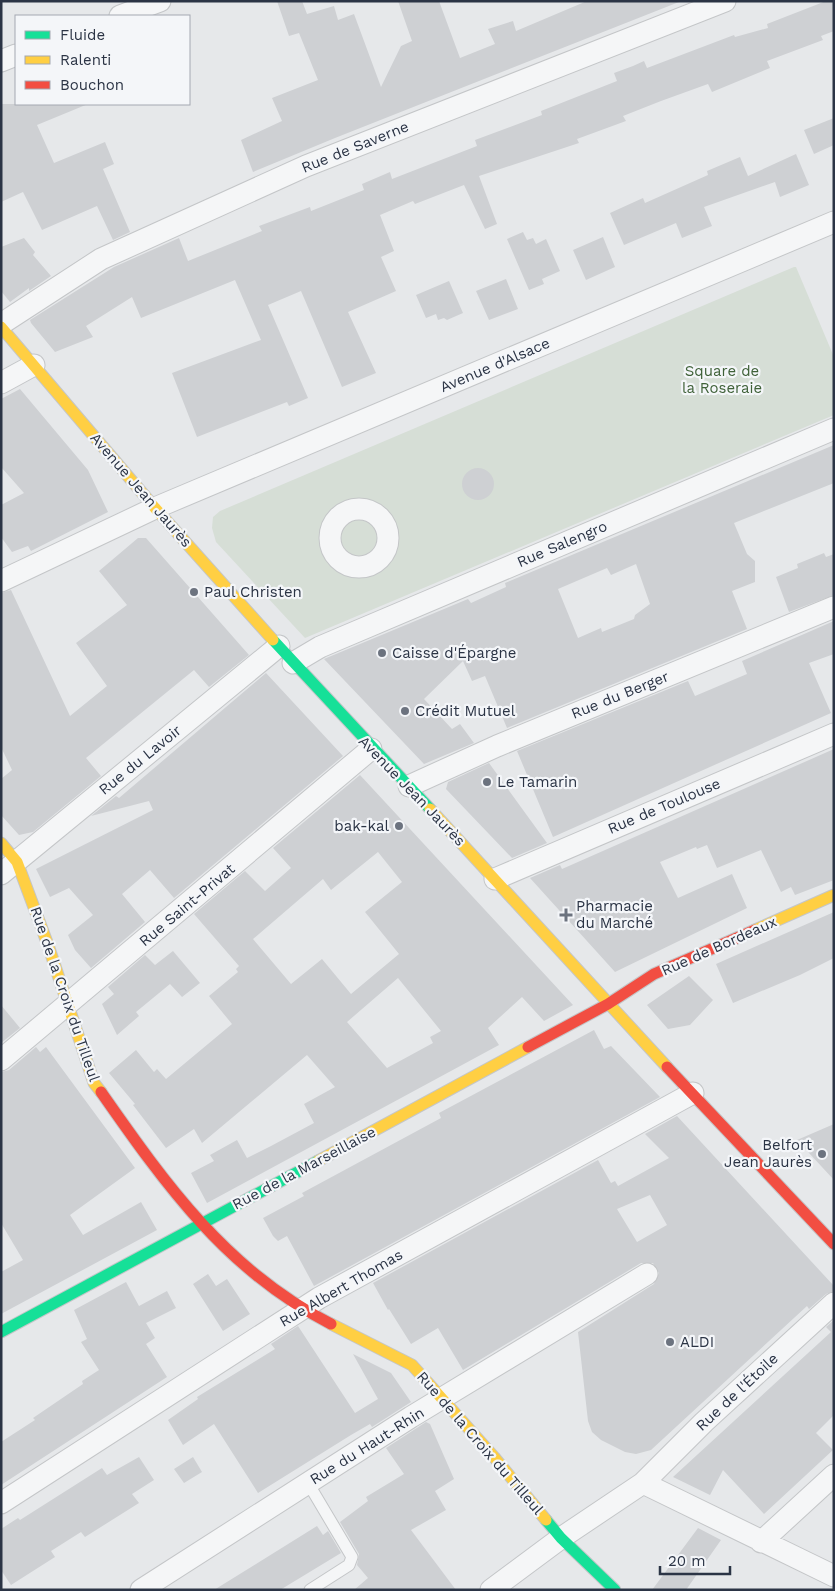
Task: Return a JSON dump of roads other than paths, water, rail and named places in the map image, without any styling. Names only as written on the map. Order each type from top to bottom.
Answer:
[{"type":"street","points":[[123,15],[160,1]]},
{"type":"street","name":"Rue de Saverne","points":[[1,326],[101,259],[306,166],[725,1]]},
{"type":"street","points":[[1,61],[15,55]]},
{"type":"street","name":"Avenue d'Alsace","points":[[1,581],[156,508],[834,222]]},
{"type":"street","name":"Avenue Jean Jaurès","points":[[1,326],[156,508],[293,663],[495,879],[608,1004],[694,1093],[834,1244]]},
{"type":"street","points":[[1,383],[34,364]]},
{"type":"street","name":"Rue Salengro","points":[[293,663],[320,647],[834,429]]},
{"type":"street","name":"Rue du Berger","points":[[409,786],[497,746],[834,607]]},
{"type":"street","name":"Rue du Lavoir","points":[[9,868],[279,646]]},
{"type":"street","name":"Rue de Toulouse","points":[[495,879],[834,734]]},
{"type":"street","name":"Rue Saint-Privat","points":[[1,1060],[372,749]]},
{"type":"street","name":"Rue de la Croix du Tilleul","points":[[1,843],[9,868],[48,945],[94,1083],[156,1170],[200,1224],[235,1259],[302,1309],[412,1366],[443,1398],[561,1538],[614,1590]]},
{"type":"street","name":"Rue de Bordeaux","points":[[608,1004],[654,974],[834,895]]},
{"type":"street","name":"Rue de la Marseillaise","points":[[1,1332],[608,1004]]},
{"type":"street","name":"Rue Albert Thomas","points":[[1,1503],[334,1290],[694,1093]]},
{"type":"street","name":"Rue du Haut-Rhin","points":[[141,1590],[443,1398],[647,1274]]},
{"type":"street","name":"Rue de l'Étoile","points":[[643,1483],[704,1422],[834,1303]]},
{"type":"street","points":[[761,1542],[834,1475]]},
{"type":"street","points":[[497,1588],[561,1538],[643,1483],[834,1576]]},
{"type":"lane","points":[[308,1483],[352,1557],[349,1565],[310,1590]]},
{"type":"place","name":"Paul Christen","points":[[194,592]]},
{"type":"place","name":"Caisse d'Épargne","points":[[382,653]]},
{"type":"place","name":"Crédit Mutuel","points":[[405,711]]},
{"type":"place","name":"Le Tamarin","points":[[487,782]]},
{"type":"place","name":"bak-kal","points":[[399,826]]},
{"type":"place","name":"Pharmacie du Marché","points":[[566,915]]},
{"type":"place","name":"Belfort Jean Jaurès","points":[[822,1154]]},
{"type":"place","name":"ALDI","points":[[670,1342]]},
{"type":"park label","name":"Square de la Roseraie","points":[[722,380]]}]
